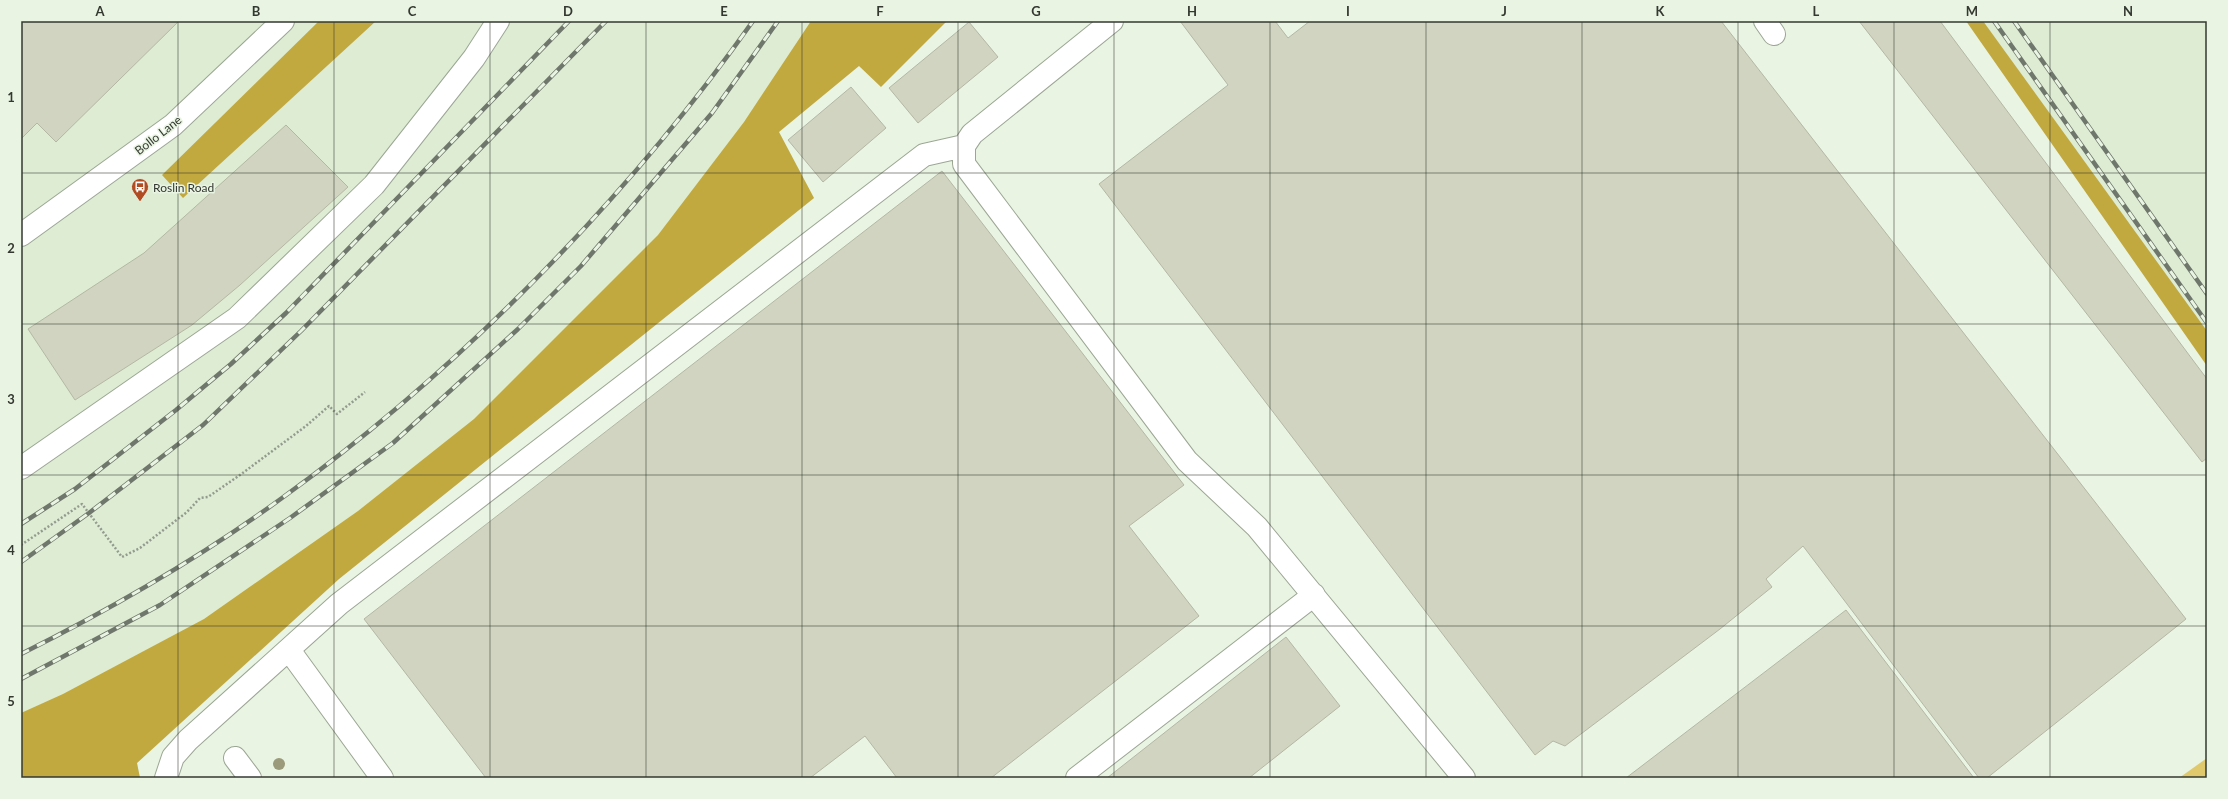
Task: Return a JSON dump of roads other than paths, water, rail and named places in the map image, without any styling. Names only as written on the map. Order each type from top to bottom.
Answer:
[{"type":"street","name":"Bollo Lane","points":[[21,235],[173,125],[284,21]]},
{"type":"street","points":[[21,468],[237,318],[374,185],[474,58],[498,21]]},
{"type":"street","points":[[1112,21],[972,134],[964,146],[964,164],[1187,461],[1257,527],[1464,778]]},
{"type":"street","points":[[166,778],[173,757],[188,740],[339,604],[924,155],[964,146]]},
{"type":"street","points":[[1077,778],[1314,595]]},
{"type":"street","points":[[289,650],[382,778]]},
{"type":"street","points":[[234,758],[250,778]]},
{"type":"railway","points":[[21,524],[75,489],[176,410],[231,364],[286,313],[569,21]]},
{"type":"railway","points":[[21,562],[89,513],[203,425],[301,331],[606,21]]},
{"type":"railway","points":[[21,654],[122,600],[220,541],[282,498],[348,448],[413,394],[476,338],[537,278],[595,216],[651,153],[704,87],[753,21]]},
{"type":"railway","points":[[21,679],[160,605],[290,518],[393,443],[518,329],[581,266],[712,113],[778,21]]},
{"type":"railway","points":[[1994,21],[2207,323]]},
{"type":"railway","points":[[2014,21],[2207,294]]},
{"type":"place","name":"Roslin Road","points":[[140,202]]}]
